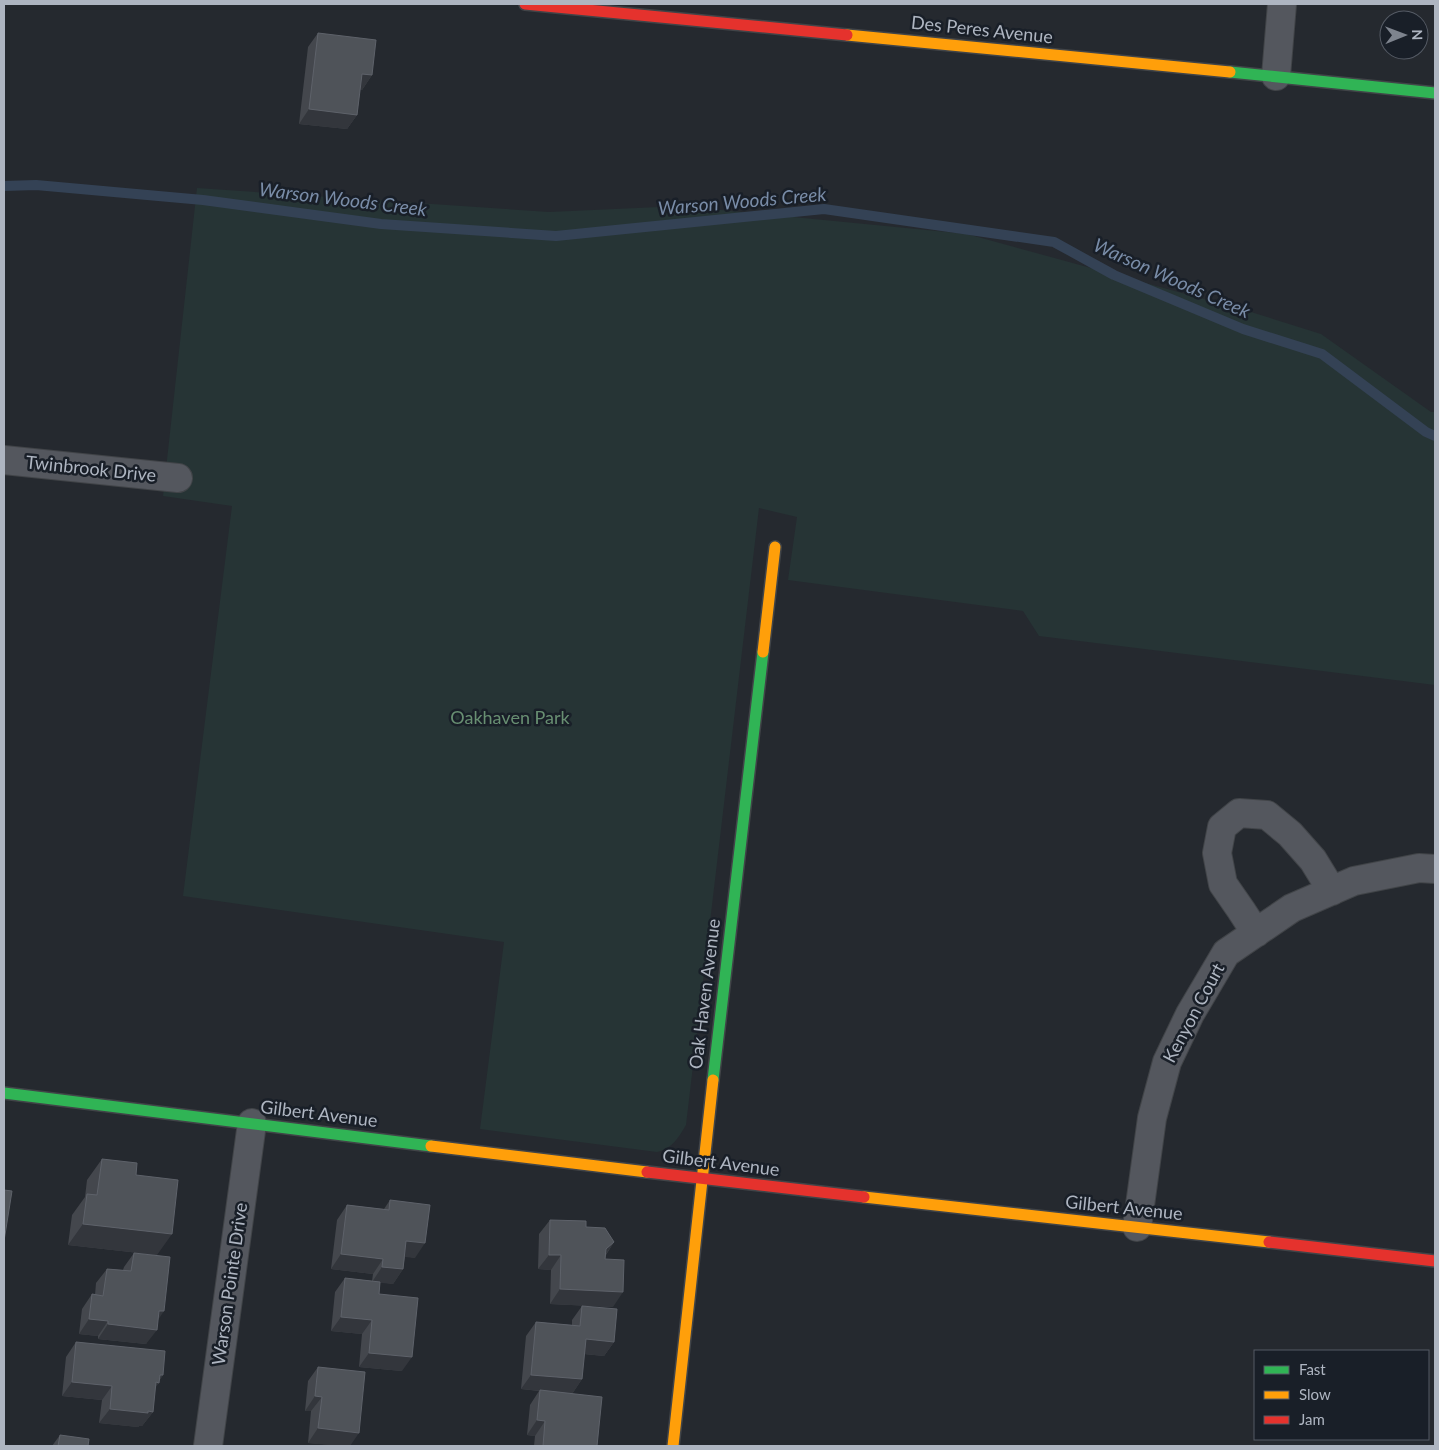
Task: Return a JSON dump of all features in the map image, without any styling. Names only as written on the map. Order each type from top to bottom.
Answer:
[{"type":"street","name":"Des Peres Avenue","points":[[525,4],[1435,93]]},
{"type":"street","points":[[1276,76],[1282,4]]},
{"type":"street","name":"Twinbrook Drive","points":[[4,460],[178,478]]},
{"type":"street","name":"Oak Haven Avenue","points":[[673,1446],[701,1178],[775,546]]},
{"type":"street","points":[[1256,933],[1223,884],[1217,853],[1222,827],[1239,813],[1267,815],[1290,834],[1313,860],[1332,890]]},
{"type":"street","name":"Kenyon Court","points":[[1137,1227],[1152,1118],[1167,1062],[1190,1014],[1226,954],[1292,908],[1354,881],[1419,868],[1435,869]]},
{"type":"street","name":"Gilbert Avenue","points":[[4,1093],[701,1178],[1435,1261]]},
{"type":"street","name":"Warson Pointe Drive","points":[[208,1446],[252,1123]]},
{"type":"green space","name":"Oakhaven Park","points":[[197,188],[549,212],[681,206],[967,234],[1251,312],[1321,334],[1431,412],[1435,412],[1435,685],[1039,636],[1023,611],[788,580],[797,517],[759,508],[686,1125],[671,1145],[657,1152],[480,1129],[504,942],[183,896],[232,506],[163,496]]},
{"type":"building","points":[[318,33],[376,40],[372,75],[362,74],[357,115],[309,109]]},
{"type":"building","points":[[102,1159],[137,1163],[136,1175],[178,1180],[172,1234],[83,1224],[87,1194],[97,1195]]},
{"type":"building","points":[[4,1190],[12,1191],[4,1241]]},
{"type":"building","points":[[390,1200],[430,1205],[425,1243],[406,1241],[403,1269],[382,1267],[383,1259],[341,1254],[347,1205],[389,1210]]},
{"type":"building","points":[[550,1220],[586,1221],[586,1227],[605,1228],[614,1242],[606,1249],[605,1259],[624,1260],[623,1292],[560,1289],[561,1255],[549,1255]]},
{"type":"building","points":[[134,1253],[170,1257],[164,1311],[159,1311],[157,1330],[108,1324],[108,1321],[89,1319],[92,1294],[103,1296],[107,1269],[131,1271]]},
{"type":"building","points":[[345,1278],[380,1282],[379,1294],[418,1298],[412,1357],[369,1353],[372,1320],[341,1317]]},
{"type":"building","points":[[582,1306],[617,1309],[614,1342],[586,1339],[582,1379],[531,1375],[536,1322],[580,1326]]},
{"type":"building","points":[[76,1342],[165,1351],[163,1375],[160,1375],[159,1383],[156,1382],[153,1412],[110,1409],[112,1386],[72,1382]]},
{"type":"building","points":[[318,1367],[365,1372],[359,1433],[318,1428],[322,1397],[315,1396]]},
{"type":"building","points":[[540,1390],[602,1397],[597,1446],[543,1446],[545,1421],[537,1420]]},
{"type":"building","points":[[60,1435],[89,1439],[88,1446],[58,1446]]},
{"type":"waterway","name":"Warson Woods Creek","points":[[4,186],[36,185],[203,200],[381,224],[556,236],[824,209],[1054,242],[1114,275],[1243,329],[1322,354],[1426,432],[1435,436]]},
{"type":"traffic: fast","points":[[1230,72],[1435,93]]},
{"type":"traffic: fast","points":[[713,1080],[763,652]]},
{"type":"traffic: fast","points":[[4,1093],[431,1146]]},
{"type":"traffic: slow","points":[[847,35],[1230,72]]},
{"type":"traffic: slow","points":[[763,652],[775,547]]},
{"type":"traffic: slow","points":[[673,1446],[713,1080]]},
{"type":"traffic: slow","points":[[431,1146],[647,1172]]},
{"type":"traffic: slow","points":[[864,1197],[1269,1242]]},
{"type":"traffic: jam","points":[[525,4],[847,35]]},
{"type":"traffic: jam","points":[[647,1172],[864,1197]]},
{"type":"traffic: jam","points":[[1269,1242],[1435,1261]]}]
